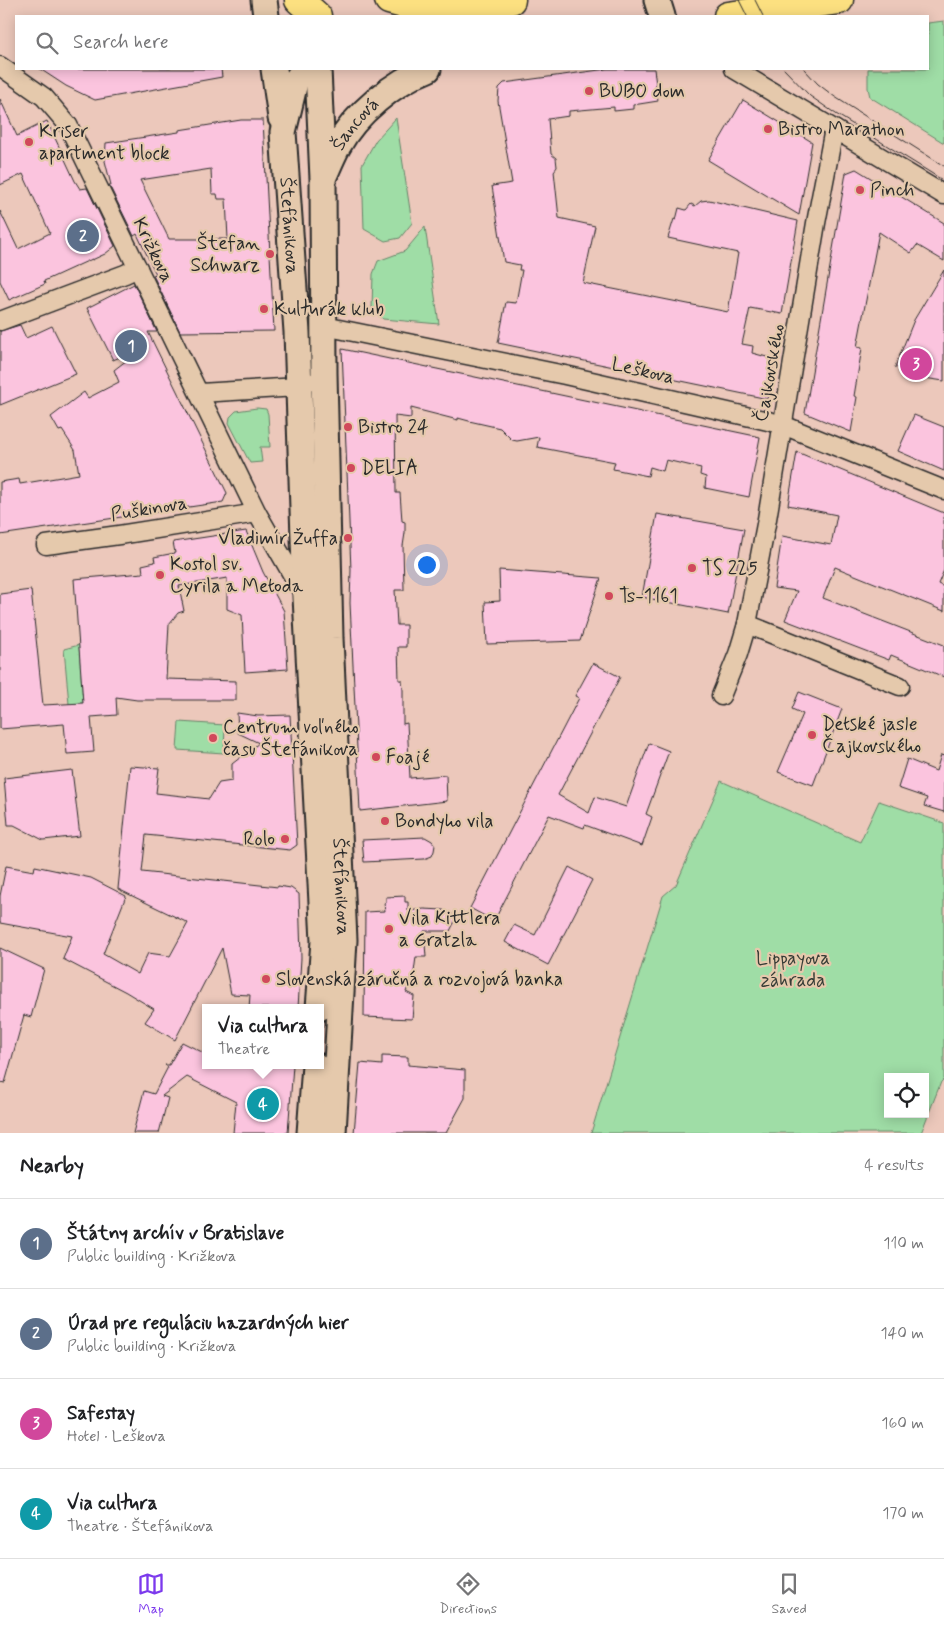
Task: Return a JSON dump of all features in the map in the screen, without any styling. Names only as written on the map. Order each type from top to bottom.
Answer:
[{"type":"main road","points":[[264,0],[266,15]]},
{"type":"main road","points":[[299,0],[315,15]]},
{"type":"main road","points":[[315,0],[316,15]]},
{"type":"main road","points":[[389,0],[419,14],[511,0]]},
{"type":"main road","points":[[657,0],[662,15]]},
{"type":"main road","points":[[735,15],[839,0]]},
{"type":"main road","points":[[274,70],[283,132]]},
{"type":"main road","name":"Štefánikova","points":[[303,70],[295,82],[283,132],[297,332],[306,597],[324,941],[319,1004]]},
{"type":"main road","name":"Štefánikova","points":[[318,70],[323,179],[324,373],[330,638],[344,940],[333,1133]]},
{"type":"main road","name":"Šancová","points":[[323,179],[339,145],[353,124],[374,103],[394,88],[426,70]]},
{"type":"main road","points":[[310,1133],[315,1069]]},
{"type":"street","name":"Križkova","points":[[0,66],[44,97],[68,125],[257,513],[306,597]]},
{"type":"street","points":[[736,70],[944,195]]},
{"type":"street","name":"Čajkovského","points":[[721,696],[738,654],[747,624],[834,129]]},
{"type":"street","points":[[0,321],[138,268]]},
{"type":"street","name":"Leškova","points":[[324,326],[565,375],[783,425],[944,490]]},
{"type":"street","points":[[200,393],[298,387],[324,373]]},
{"type":"street","name":"Puškinova","points":[[46,545],[257,513]]},
{"type":"street","name":"Štefánikova","points":[[306,597],[330,638]]},
{"type":"street","points":[[747,624],[900,686]]},
{"type":"green space","points":[[944,21],[944,143],[870,97],[868,88],[868,70],[929,70],[929,23]]},
{"type":"green space","points":[[396,118],[412,223],[400,238],[385,241],[364,229],[362,165],[376,140]]},
{"type":"green space","points":[[425,227],[439,324],[383,319],[372,308],[373,274],[378,261],[405,251]]},
{"type":"green space","points":[[257,408],[266,409],[268,414],[270,447],[260,447],[262,462],[250,463],[229,423],[230,417],[236,411]]},
{"type":"green space","points":[[79,645],[83,703],[69,704],[64,649]]},
{"type":"green space","points":[[179,722],[225,725],[224,753],[177,750]]},
{"type":"green space","name":"Lippayova záhrada","points":[[721,781],[860,842],[879,801],[944,823],[944,1079],[941,1082],[929,1113],[929,1073],[884,1073],[884,1118],[927,1118],[921,1133],[591,1133],[663,896],[676,885]]},
{"type":"building","points":[[42,70],[221,70],[222,77],[95,100],[66,86]]},
{"type":"building","points":[[600,70],[654,70],[658,101],[633,105],[633,109],[614,111],[614,107],[569,111],[569,116],[548,119],[551,154],[556,158],[557,167],[554,171],[559,218],[595,226],[583,283],[728,312],[738,253],[668,238],[679,208],[686,210],[691,204],[695,206],[701,201],[709,200],[798,221],[782,314],[750,308],[742,344],[753,346],[752,353],[774,359],[768,399],[498,343],[506,302],[516,303],[522,270],[519,270],[520,265],[504,262],[492,186],[512,183],[498,101],[499,88],[504,83]]},
{"type":"building","points":[[0,99],[17,136],[47,121],[75,181],[80,189],[87,188],[115,246],[105,254],[44,281],[45,284],[9,300],[0,281],[0,211],[18,249],[50,233],[23,174],[0,185]]},
{"type":"building","points":[[743,100],[812,142],[799,215],[708,160]]},
{"type":"building","points":[[241,120],[263,120],[274,331],[180,332],[153,275],[156,274],[137,234],[134,236],[109,185],[111,185],[105,161],[106,143],[179,132],[179,130]],"holes":[[[211,169],[212,194],[217,194],[218,199],[226,199],[228,239],[169,239],[140,180]]]},
{"type":"building","points":[[856,169],[944,223],[944,261],[917,245],[911,253],[879,232],[857,347],[862,348],[854,396],[857,397],[851,432],[805,413],[846,173]]},
{"type":"building","points":[[944,270],[944,381],[924,378],[925,372],[895,367],[914,320]]},
{"type":"building","points":[[134,284],[157,332],[148,332],[227,493],[223,502],[0,535],[0,482],[19,479],[20,484],[79,474],[75,450],[62,430],[59,431],[51,417],[84,392],[88,398],[119,382],[114,370],[136,353],[134,351],[113,360],[87,308]]},
{"type":"building","points":[[20,325],[26,338],[52,326],[76,374],[0,405],[0,331]]},
{"type":"building","points":[[342,349],[760,437],[749,497],[705,488],[706,477],[700,475],[701,468],[666,460],[663,471],[650,467],[648,476],[613,469],[615,462],[537,447],[539,437],[517,441],[512,440],[500,428],[411,408],[411,418],[395,416],[396,493],[400,493],[405,533],[403,546],[404,590],[395,590],[397,625],[406,625],[406,647],[398,647],[399,680],[402,680],[403,690],[403,724],[407,723],[410,778],[446,775],[447,801],[360,811],[350,603],[351,570]]},
{"type":"building","points":[[914,415],[944,427],[944,471],[898,451]]},
{"type":"building","points":[[797,452],[944,513],[944,570],[938,584],[944,587],[944,611],[835,567],[823,598],[944,645],[944,677],[891,655],[889,660],[785,620],[797,591],[774,588],[782,536],[831,545],[837,515],[788,505]]},
{"type":"building","name":"TS 225","points":[[657,514],[744,529],[728,614],[642,597]]},
{"type":"building","points":[[246,531],[263,572],[284,611],[288,669],[245,672],[242,615],[227,609],[227,578],[179,586],[184,611],[178,613],[169,624],[166,679],[236,681],[236,700],[137,700],[116,697],[117,715],[91,717],[94,752],[67,754],[64,724],[0,729],[0,594],[31,590],[43,705],[83,703],[74,579],[143,573],[142,565],[155,562],[154,557],[175,553],[173,542]]},
{"type":"building","points":[[499,570],[601,578],[580,641],[487,644],[485,602],[500,601]]},
{"type":"building","points":[[593,663],[620,677],[558,795],[589,813],[595,797],[626,807],[649,743],[669,751],[646,814],[652,817],[642,846],[585,825],[584,828],[549,815],[494,921],[470,908],[579,698],[575,696]]},
{"type":"building","points":[[799,692],[842,709],[813,785],[778,772],[803,714],[792,709]]},
{"type":"building","points":[[237,713],[258,716],[290,715],[297,845],[290,850],[146,835],[142,872],[278,886],[291,888],[299,894],[301,958],[298,1004],[249,1004],[250,995],[231,994],[222,948],[175,1040],[145,1022],[154,1009],[63,959],[72,936],[0,923],[0,896],[6,866],[34,871],[35,866],[91,878],[126,896],[103,954],[138,974],[148,953],[170,956],[188,923],[118,889],[130,766],[159,768],[156,793],[209,799],[219,783],[232,781],[232,764],[259,743],[238,733]]},
{"type":"building","points":[[941,755],[944,756],[944,812],[924,806],[927,798],[898,788],[907,759],[936,771]]},
{"type":"building","points":[[72,770],[80,836],[43,840],[14,825],[8,825],[4,778]]},
{"type":"building","points":[[425,837],[435,845],[432,856],[424,859],[364,862],[362,840]]},
{"type":"building","points":[[569,867],[592,880],[548,965],[505,942],[514,925],[535,935]]},
{"type":"building","points":[[405,896],[405,902],[408,902],[408,911],[424,909],[443,910],[457,917],[450,931],[424,931],[426,957],[416,957],[414,972],[406,992],[414,996],[412,1019],[364,1017],[365,912],[385,911],[384,903],[386,903],[386,897]]},
{"type":"building","points":[[0,948],[44,969],[31,1017],[24,1015],[5,1083],[0,1082]]},
{"type":"building","points":[[182,1042],[202,1052],[202,1069],[293,1069],[288,1133],[233,1133],[236,1102],[187,1077],[162,1096],[168,1098],[159,1133],[133,1133],[144,1091],[154,1094],[168,1067],[165,1065],[169,1065]]},
{"type":"building","points":[[382,1056],[408,1057],[408,1065],[465,1070],[465,1098],[446,1133],[354,1133],[360,1063],[382,1065]]},
{"type":"tram line","points":[[739,0],[746,15]]},
{"type":"tram line","points":[[755,0],[762,15]]},
{"type":"tram line","points":[[785,70],[810,96],[944,181]]},
{"type":"tram line","points":[[805,70],[818,84],[835,97],[944,166]]},
{"type":"place","name":"BUBO dom","points":[[589,91]]},
{"type":"place","name":"Bistro Marathon","points":[[768,129]]},
{"type":"place","name":"Kriser apartment block","points":[[29,142]]},
{"type":"place","name":"Pinch","points":[[860,190]]},
{"type":"place","name":"Úrad pre reguláciu hazardných hier","points":[[83,236]]},
{"type":"place","name":"Štefan Schwarz","points":[[270,254]]},
{"type":"place","name":"Kulturák klub","points":[[264,309]]},
{"type":"place","name":"Štátny archív v Bratislave","points":[[131,346]]},
{"type":"place","name":"Safestay","points":[[916,364]]},
{"type":"place","name":"Bistro 24","points":[[348,427]]},
{"type":"place","name":"DELIA","points":[[351,468]]},
{"type":"place","name":"Vladimír Žuffa","points":[[348,538]]},
{"type":"place","name":"TS 225","points":[[692,568]]},
{"type":"place","name":"Kostol sv. Cyrila a Metoda","points":[[160,575]]},
{"type":"place","name":"Ts-1161","points":[[609,596]]},
{"type":"place","name":"Detské jasle Čajkovského","points":[[812,735]]},
{"type":"place","name":"Centrum voľného času Štefánikova","points":[[213,738]]},
{"type":"place","name":"Foajé","points":[[376,757]]},
{"type":"place","name":"Bondyho vila","points":[[385,821]]},
{"type":"place","name":"Rolo","points":[[285,839]]},
{"type":"place","name":"Vila Kittlera a Gratzla","points":[[389,929]]},
{"type":"place","name":"Slovenská záručná a rozvojová banka","points":[[266,979]]},
{"type":"place","name":"Via cultura","points":[[263,1104]]}]
